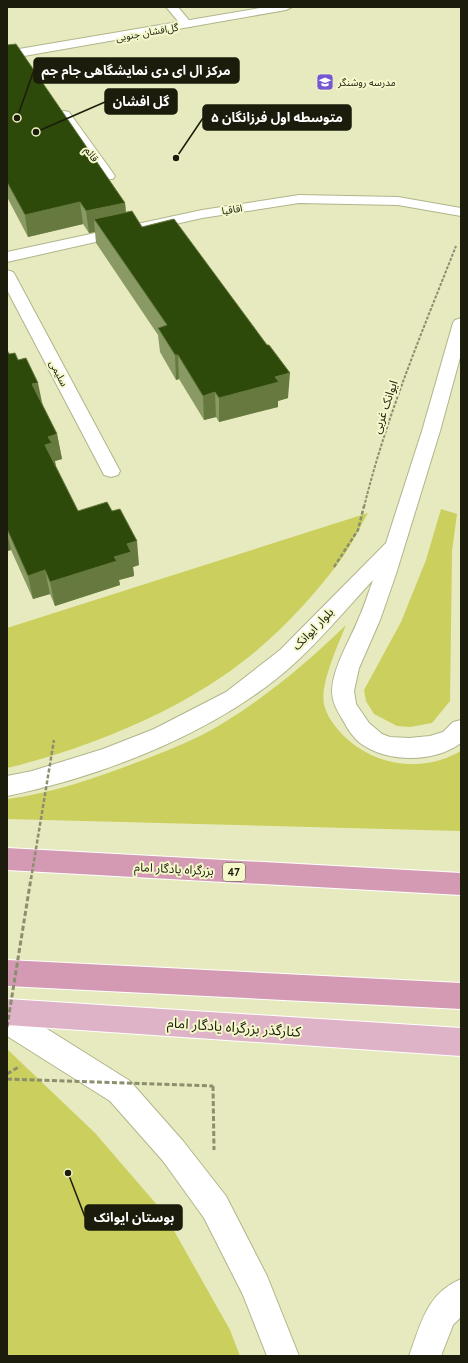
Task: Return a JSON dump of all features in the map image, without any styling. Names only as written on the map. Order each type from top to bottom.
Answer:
[{"type":"highway","name":"بزرگراه یادگار امام","points":[[7,859],[461,884]]},
{"type":"highway","points":[[7,973],[461,996]]},
{"type":"main road","name":"کنارگذر بزرگراه یادگار امام","points":[[7,1012],[461,1042]]},
{"type":"street","name":"گل‌افشان جنوبی","points":[[7,47],[176,11],[229,7]]},
{"type":"street","name":"گل‌افشان جنوبی","points":[[14,55],[286,7]]},
{"type":"street","points":[[176,11],[187,25]]},
{"type":"street","points":[[14,55],[30,67]]},
{"type":"street","name":"قائم","points":[[57,105],[108,176]]},
{"type":"street","name":"اقاقیا","points":[[7,257],[202,214],[298,199],[398,201],[461,212]]},
{"type":"street","name":"سلیمی","points":[[7,275],[111,471]]},
{"type":"street","name":"بلوار ایوانک","points":[[7,786],[32,781],[107,758],[162,736],[234,698],[288,656],[398,541],[461,323]]},
{"type":"street","points":[[398,541],[366,630],[344,678],[344,700],[357,727],[372,740],[398,748],[424,748],[456,735],[461,729]]},
{"type":"street","points":[[7,1020],[120,1091],[173,1151],[215,1207],[256,1287],[283,1356]]},
{"type":"street","points":[[425,1356],[441,1314],[461,1295]]},
{"type":"path","name":"ایوانک غربی","points":[[331,572],[358,530],[372,474],[405,374],[456,246]]},
{"type":"path","points":[[7,1027],[54,740]]},
{"type":"path","points":[[7,1079],[213,1086],[214,1154]]},
{"type":"green space","points":[[441,509],[457,514],[452,551],[450,701],[432,723],[410,727],[397,726],[374,714],[366,701],[364,690],[401,622],[426,560]]},
{"type":"green space","points":[[368,513],[346,553],[316,591],[271,638],[237,666],[197,693],[118,732],[62,753],[7,768],[7,628]]},
{"type":"green space","points":[[346,625],[327,675],[323,696],[328,716],[341,733],[353,744],[367,753],[382,759],[398,763],[430,763],[461,751],[461,831],[7,819],[7,799],[59,789],[93,778],[163,752],[211,730],[254,703],[286,679]]},
{"type":"green space","points":[[7,1049],[95,1133],[164,1213],[230,1330],[240,1356],[7,1356]]},
{"type":"building","points":[[16,44],[125,203],[86,211],[80,202],[25,215],[7,182],[7,45]]},
{"type":"building","points":[[132,211],[142,227],[174,219],[267,345],[269,345],[290,373],[275,377],[279,382],[219,398],[215,392],[203,396],[178,355],[175,355],[158,328],[167,325],[94,219]]},
{"type":"building","points":[[7,350],[9,354],[15,353],[18,360],[26,358],[38,383],[32,384],[57,434],[48,437],[52,443],[45,445],[78,511],[107,502],[112,511],[120,509],[137,541],[127,544],[131,552],[114,557],[117,561],[50,582],[45,570],[28,576],[7,529]]},
{"type":"place","name":"مدرسه روشنگر","points":[[325,82]]},
{"type":"place","name":"مرکز ال ای دی نمایشگاهی جام جم","points":[[17,118]]},
{"type":"place","name":"گل افشان","points":[[36,132]]},
{"type":"place","name":"متوسطه اول فرزانگان ۵","points":[[176,158]]},
{"type":"place","name":"بوستان ایوانک","points":[[68,1173]]}]
